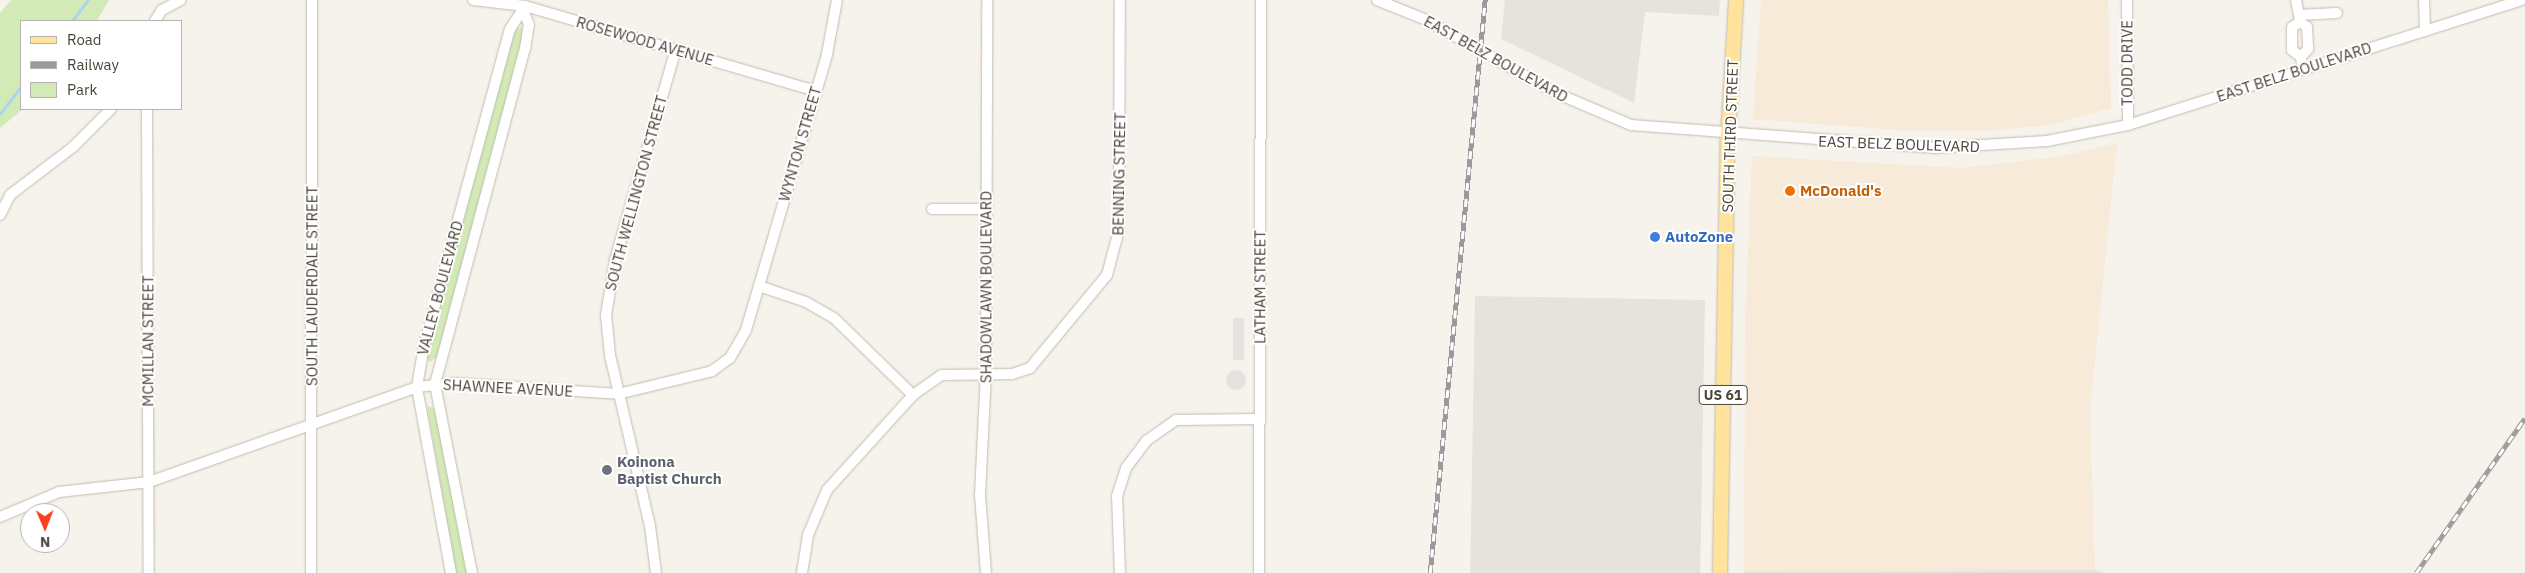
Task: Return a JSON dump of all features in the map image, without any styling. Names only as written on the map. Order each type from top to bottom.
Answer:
[{"type":"main road","name":"SOUTH THIRD STREET","points":[[1720,573],[1728,136],[1736,0]]},
{"type":"street","points":[[156,20],[162,10],[181,0]]},
{"type":"street","name":"SOUTH LAUDERDALE STREET","points":[[311,573],[312,0]]},
{"type":"street","name":"ROSEWOOD AVENUE","points":[[473,0],[524,9],[676,49],[816,91]]},
{"type":"street","name":"WYNTON STREET","points":[[759,286],[816,91],[837,0]]},
{"type":"street","name":"SHADOWLAWN BOULEVARD","points":[[986,573],[980,495],[986,374],[987,0]]},
{"type":"street","name":"BENNING STREET","points":[[802,573],[808,535],[827,490],[913,395],[937,376],[1012,374],[1037,362],[1114,261],[1120,221],[1120,0]]},
{"type":"street","name":"LATHAM STREET","points":[[1259,573],[1261,0]]},
{"type":"street","name":"EAST BELZ BOULEVARD","points":[[1377,0],[1424,19],[1603,116],[1655,129],[1728,136],[1961,147],[2047,141],[2128,125],[2521,0]]},
{"type":"street","name":"TODD DRIVE","points":[[2127,0],[2128,125]]},
{"type":"street","points":[[2296,0],[2299,18],[2307,27],[2308,49],[2301,56]]},
{"type":"street","points":[[2424,0],[2425,31]]},
{"type":"street","name":"VALLEY BOULEVARD","points":[[472,573],[435,384],[525,49],[529,25],[524,9]]},
{"type":"street","name":"VALLEY BOULEVARD","points":[[451,573],[417,386],[424,345],[508,38],[514,20],[524,9]]},
{"type":"street","points":[[2303,69],[2301,56],[2292,50],[2292,27],[2299,18],[2337,13]]},
{"type":"street","name":"SOUTH WELLINGTON STREET","points":[[656,573],[650,526],[618,394],[607,337],[611,278],[676,49]]},
{"type":"street","points":[[0,215],[10,195],[73,147],[110,110]]},
{"type":"street","name":"MCMILLAN STREET","points":[[146,110],[149,573]]},
{"type":"street","points":[[932,209],[987,209]]},
{"type":"street","points":[[759,286],[806,302],[834,318],[913,395]]},
{"type":"street","name":"SHAWNEE AVENUE","points":[[0,517],[60,492],[149,482],[417,386],[435,384],[618,394],[694,379],[724,363],[746,330],[759,286]]},
{"type":"street","points":[[1120,573],[1118,490],[1126,468],[1146,441],[1176,420],[1260,420]]},
{"type":"shaded area","points":[[1505,0],[1720,0],[1719,16],[1645,12],[1634,103],[1501,39]]},
{"type":"shaded area","points":[[1761,0],[2108,0],[2111,108],[2051,125],[1982,131],[1898,130],[1753,119]]},
{"type":"shaded area","points":[[2117,143],[2090,412],[2095,570],[1744,572],[1745,321],[1752,156],[1961,168],[2064,156]]},
{"type":"shaded area","points":[[1475,296],[1705,300],[1700,573],[1470,573]]},
{"type":"shaded area","points":[[1233,318],[1244,318],[1244,360],[1233,360]]},
{"type":"shaded area","points":[[1236,370],[1243,373],[1246,380],[1243,387],[1236,390],[1229,387],[1226,380],[1229,373]]},
{"type":"shaded area","points":[[2095,570],[2106,573],[1744,573],[1744,572]]},
{"type":"green space","points":[[11,0],[109,0],[98,20],[20,20],[20,110],[22,110],[0,128],[0,13]]},
{"type":"green space","points":[[521,27],[524,33],[514,73],[437,357],[430,362],[425,356],[514,31]]},
{"type":"green space","points":[[427,406],[435,409],[468,573],[456,573]]},
{"type":"waterway","points":[[73,20],[88,0]]},
{"type":"waterway","points":[[0,114],[20,87]]},
{"type":"railway","points":[[1430,573],[1485,0]]},
{"type":"railway","points":[[2416,573],[2525,418]]},
{"type":"place","name":"McDonald's","points":[[1790,191]]},
{"type":"place","name":"AutoZone","points":[[1655,237]]},
{"type":"place","name":"Koinona Baptist Church","points":[[607,470]]}]
